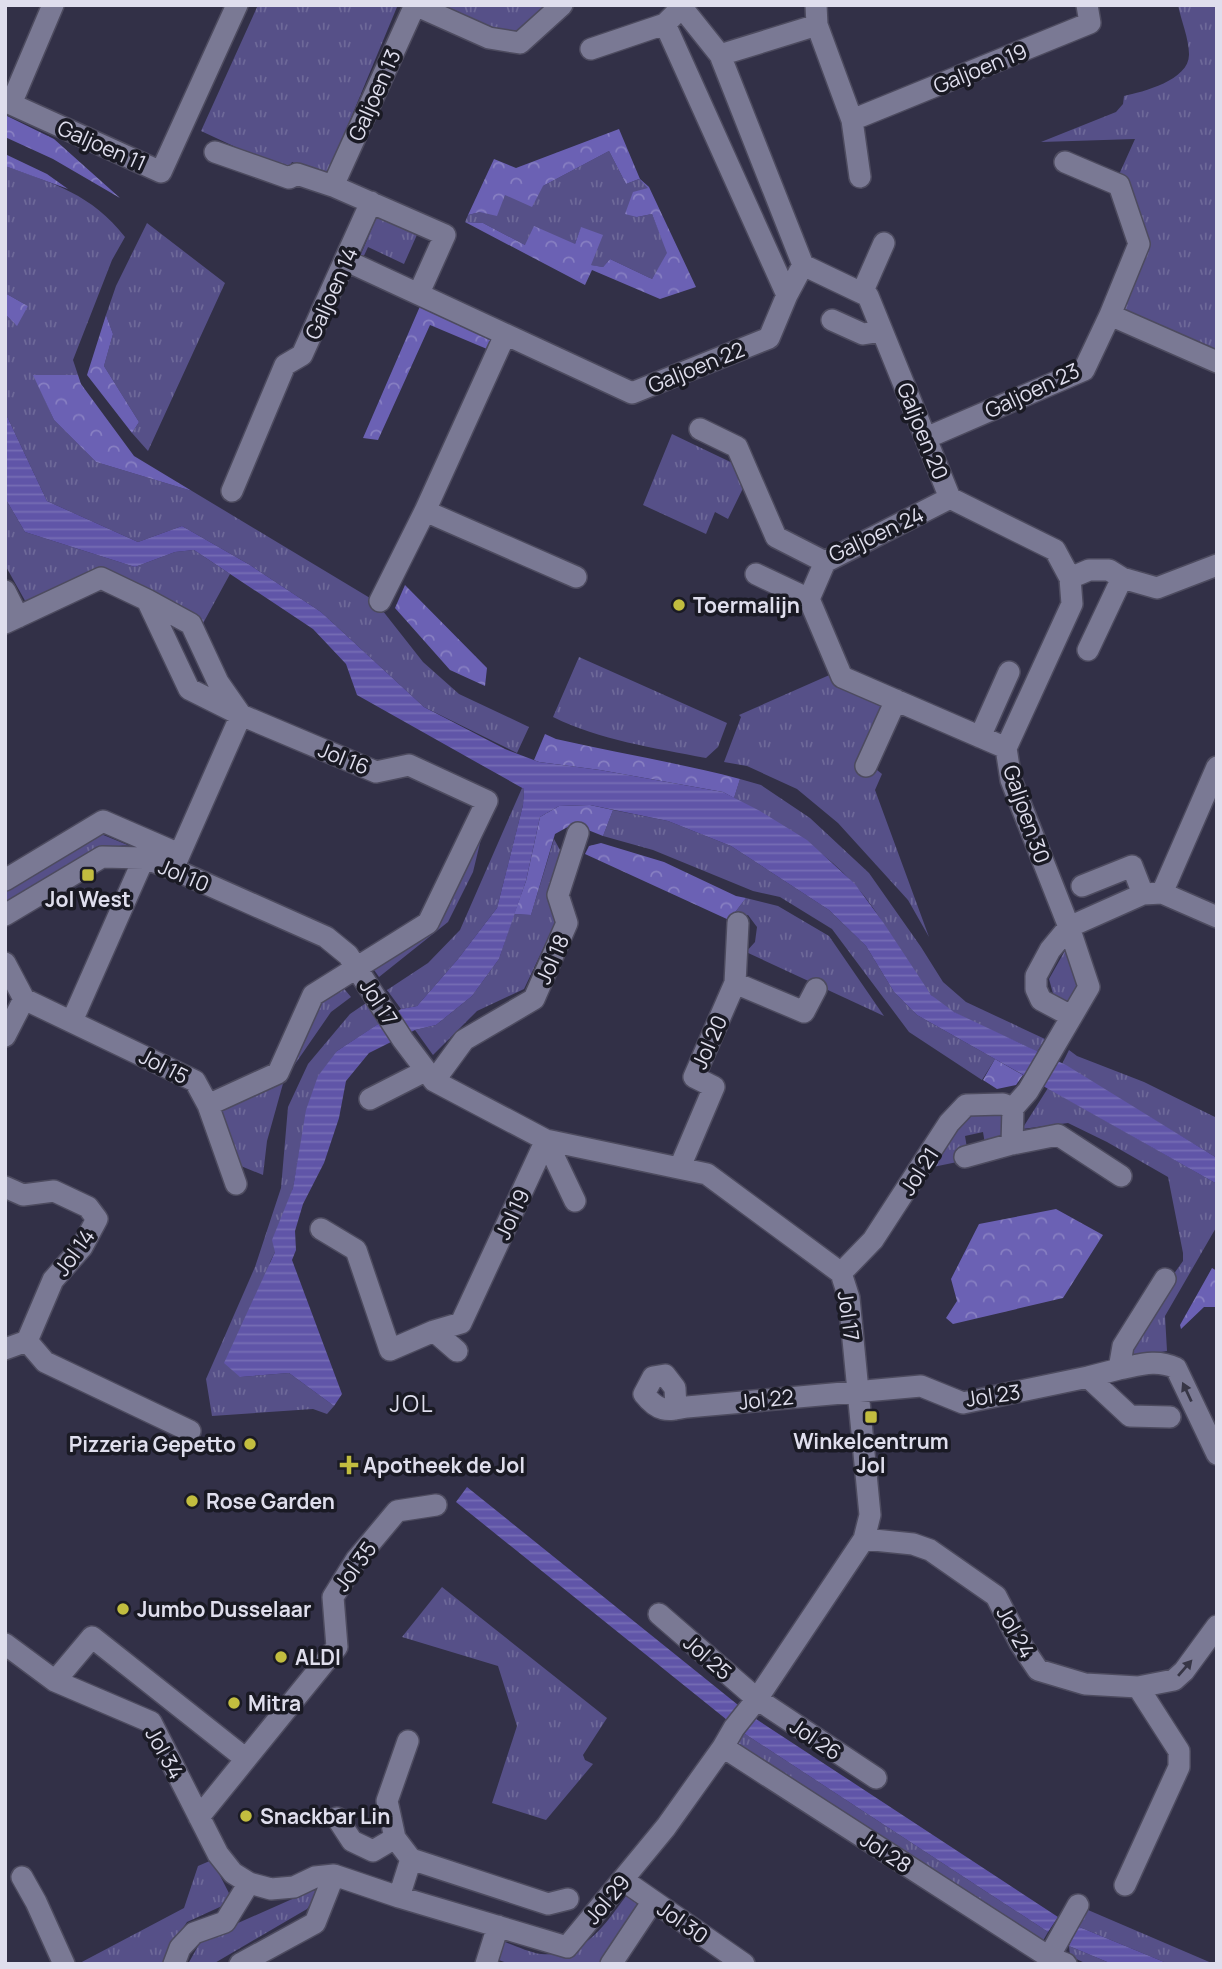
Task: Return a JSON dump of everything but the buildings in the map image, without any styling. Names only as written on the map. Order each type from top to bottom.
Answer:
[{"type":"street","name":"Galjoen 11","points":[[53,5],[11,104],[162,172],[237,5]]},
{"type":"street","points":[[415,5],[489,38],[520,43],[562,5]]},
{"type":"street","name":"Galjoen 13","points":[[333,186],[415,5]]},
{"type":"street","name":"Galjoen 19","points":[[852,120],[1090,23],[1087,5]]},
{"type":"street","points":[[591,49],[664,24],[681,6],[720,55],[803,265],[862,293],[884,243]]},
{"type":"street","points":[[720,55],[817,15],[852,120],[860,177]]},
{"type":"street","points":[[664,24],[788,296]]},
{"type":"street","points":[[215,152],[289,178],[297,174],[333,186],[445,235],[423,284]]},
{"type":"street","name":"Galjoen 23","points":[[926,438],[1084,370],[1139,244],[1119,185],[1065,163]]},
{"type":"street","name":"Galjoen 14","points":[[232,491],[285,365],[302,355],[371,202]]},
{"type":"street","name":"Galjoen 22","points":[[345,260],[632,393],[769,338],[788,296]]},
{"type":"street","points":[[788,296],[803,265]]},
{"type":"street","name":"Galjoen 20","points":[[862,293],[868,296],[950,498],[1055,550],[1070,578]]},
{"type":"street","points":[[1110,315],[1217,362]]},
{"type":"street","points":[[832,320],[863,334],[882,331]]},
{"type":"street","points":[[380,601],[425,511],[505,335]]},
{"type":"street","name":"Galjoen 24","points":[[700,429],[737,447],[776,537],[825,562],[950,498]]},
{"type":"street","points":[[425,511],[576,577]]},
{"type":"street","points":[[809,598],[825,562]]},
{"type":"street","points":[[1070,578],[1089,570],[1109,570],[1122,578],[1157,588],[1217,565]]},
{"type":"street","points":[[756,574],[809,598],[842,677],[1006,748]]},
{"type":"street","points":[[5,591],[12,620],[101,578],[191,624],[218,682],[241,715],[176,862]]},
{"type":"street","name":"Galjoen 30","points":[[1013,1108],[1028,1091],[1088,987],[1069,927],[1011,779],[1006,748],[1072,604],[1070,578]]},
{"type":"street","points":[[1088,650],[1122,578]]},
{"type":"street","name":"Jol 16","points":[[147,600],[189,689],[241,715],[376,772],[409,765],[487,801],[428,923],[356,967]]},
{"type":"street","points":[[980,737],[1009,672]]},
{"type":"street","points":[[866,766],[896,700]]},
{"type":"street","points":[[1071,1016],[1041,1000],[1036,989],[1037,976],[1050,950],[1069,927],[1153,894],[1217,767]]},
{"type":"street","name":"Jol 10","points":[[5,880],[103,821],[176,862],[326,937],[348,955],[356,967]]},
{"type":"street","name":"Jol 18","points":[[430,1076],[464,1040],[534,999],[567,923],[558,895],[578,833]]},
{"type":"street","name":"Jol 10","points":[[5,915],[102,857],[176,862]]},
{"type":"street","points":[[72,1021],[144,858]]},
{"type":"street","points":[[1082,886],[1132,866],[1153,894],[1217,917]]},
{"type":"street","name":"Jol 20","points":[[680,1167],[714,1087],[694,1077],[736,983],[738,923]]},
{"type":"street","points":[[5,963],[23,999],[5,1036]]},
{"type":"street","points":[[208,1105],[278,1073],[313,995],[356,967]]},
{"type":"street","name":"Jol 17","points":[[356,967],[402,1040],[430,1076],[547,1140],[707,1174],[841,1273],[849,1298],[870,1515],[864,1539],[753,1704]]},
{"type":"street","points":[[736,983],[804,1012],[816,989]]},
{"type":"street","name":"Jol 15","points":[[23,999],[195,1081],[208,1105],[236,1184]]},
{"type":"street","points":[[370,1099],[430,1076]]},
{"type":"street","name":"Jol 21","points":[[841,1273],[873,1240],[949,1123],[965,1105],[1003,1104],[1013,1108]]},
{"type":"street","points":[[1012,1144],[1013,1108]]},
{"type":"street","name":"Jol 21","points":[[965,1157],[1058,1135],[1121,1176]]},
{"type":"street","points":[[547,1140],[575,1201]]},
{"type":"street","name":"Jol 19","points":[[321,1230],[356,1250],[390,1350],[434,1331],[461,1323],[547,1140]]},
{"type":"street","name":"Jol 14","points":[[5,1187],[23,1195],[54,1191],[89,1207],[97,1219],[82,1247],[53,1280],[27,1341]]},
{"type":"street","points":[[1165,1279],[1123,1346],[1119,1369],[1154,1362],[1176,1368],[1217,1454]]},
{"type":"street","points":[[434,1331],[457,1351]]},
{"type":"street","points":[[5,1349],[27,1341],[45,1362],[190,1430]]},
{"type":"street","name":"Jol 23","points":[[857,1390],[921,1386],[963,1403],[1119,1369]]},
{"type":"street","points":[[1088,1377],[1130,1416],[1170,1417]]},
{"type":"street","name":"Jol 22","points":[[676,1409],[857,1390]]},
{"type":"street","name":"Jol 35","points":[[199,1817],[337,1647],[333,1597],[356,1560],[397,1511],[436,1505]]},
{"type":"street","name":"Jol 24","points":[[864,1539],[914,1544],[930,1550],[996,1596],[1020,1643],[1038,1670],[1085,1684],[1138,1687],[1174,1680],[1184,1671],[1217,1626]]},
{"type":"street","name":"Jol 25","points":[[659,1614],[753,1704]]},
{"type":"street","points":[[55,1681],[92,1637],[246,1759]]},
{"type":"street","name":"Jol 34","points":[[5,1644],[55,1681],[151,1722],[218,1853],[233,1873],[249,1883]]},
{"type":"street","points":[[1125,1885],[1179,1767],[1179,1751],[1138,1687]]},
{"type":"street","name":"Jol 29","points":[[334,1875],[398,1897],[567,1947],[666,1827],[753,1704]]},
{"type":"street","name":"Jol 26","points":[[753,1704],[876,1779]]},
{"type":"street","points":[[398,1897],[411,1859],[395,1838],[387,1801],[408,1741]]},
{"type":"street","name":"Jol 28","points":[[723,1747],[1057,1960]]},
{"type":"street","points":[[337,1818],[352,1841],[373,1851],[395,1838]]},
{"type":"street","name":"Jol 29","points":[[411,1859],[548,1904],[568,1899]]},
{"type":"street","points":[[174,1964],[180,1948],[194,1933],[225,1922],[249,1883],[271,1889],[294,1887],[315,1877],[334,1875],[315,1923],[240,1964]]},
{"type":"street","points":[[22,1877],[64,1964]]},
{"type":"street","name":"Jol 30","points":[[623,1880],[744,1964]]},
{"type":"street","points":[[611,1964],[653,1901]]},
{"type":"street","points":[[1057,1960],[1061,1935],[1076,1909]]},
{"type":"street","points":[[486,1964],[498,1926]]},
{"type":"green space","points":[[258,5],[397,7],[326,178],[292,162],[287,171],[201,131]]},
{"type":"green space","points":[[441,5],[552,5],[526,29],[500,32]]},
{"type":"green space","points":[[1178,5],[1217,5],[1217,353],[1116,311],[1146,246],[1117,179],[1135,139],[1041,142],[1116,112],[1123,104],[1124,96],[1164,83],[1182,71],[1189,54]]},
{"type":"green space","points":[[5,115],[54,139],[120,198],[53,159],[5,137]]},
{"type":"green space","points":[[619,129],[640,179],[649,187],[696,287],[660,299],[592,270],[585,285],[465,222],[483,223],[525,245],[534,226],[575,244],[581,227],[603,235],[591,265],[603,267],[610,259],[652,279],[667,253],[652,214],[637,217],[625,214],[633,192],[648,188],[639,179],[626,184],[609,151],[543,186],[532,207],[505,195],[497,216],[480,212],[468,215],[494,159],[516,168]]},
{"type":"green space","points":[[609,151],[626,184],[639,179],[649,188],[637,217],[652,214],[668,253],[652,279],[610,259],[603,267],[590,265],[581,228],[575,244],[525,245],[483,223],[465,222],[468,215],[480,212],[505,194],[543,186]]},
{"type":"green space","points":[[5,154],[47,174],[68,189],[5,166]]},
{"type":"green space","points":[[5,166],[56,185],[85,200],[112,222],[125,237],[112,260],[73,360],[78,375],[34,375],[54,420],[96,462],[192,491],[375,601],[423,662],[459,694],[529,727],[517,753],[424,707],[321,612],[250,565],[182,526],[138,542],[47,501],[5,412],[5,314],[15,324],[28,306],[5,293]]},
{"type":"green space","points":[[379,211],[420,228],[404,264],[368,247],[362,260],[359,259]]},
{"type":"green space","points":[[147,223],[225,283],[148,451],[132,433],[139,422],[104,366],[113,334],[106,315],[116,286]]},
{"type":"green space","points":[[5,293],[28,306],[17,326],[5,314]]},
{"type":"green space","points":[[421,304],[492,336],[487,349],[430,325],[378,440],[363,438]]},
{"type":"green space","points":[[106,315],[113,334],[104,366],[139,422],[132,433],[87,375]]},
{"type":"green space","points":[[33,375],[78,375],[81,384],[134,456],[192,491],[96,462],[54,420]]},
{"type":"green space","points":[[672,434],[745,469],[748,478],[728,519],[715,512],[706,534],[643,505]]},
{"type":"green space","points":[[5,498],[25,532],[135,567],[175,552],[194,550],[230,574],[201,627],[95,573],[28,606],[5,565]]},
{"type":"green space","points":[[405,585],[487,668],[485,686],[450,670],[395,608]]},
{"type":"green space","points":[[579,657],[727,723],[718,747],[706,758],[589,732],[553,717]]},
{"type":"green space","points":[[834,673],[890,704],[862,766],[882,774],[875,790],[929,937],[908,900],[838,823],[797,789],[747,766],[724,762],[741,717],[739,715]]},
{"type":"green space","points":[[545,734],[556,739],[740,779],[734,798],[723,792],[539,762],[534,760]]},
{"type":"green space","points":[[740,779],[761,785],[810,818],[869,873],[943,982],[966,1002],[1045,1039],[1037,1052],[964,1018],[930,994],[865,897],[841,870],[797,836],[734,798]]},
{"type":"green space","points":[[522,788],[523,805],[497,908],[417,1006],[401,1009],[387,990],[428,963],[460,930]]},
{"type":"green space","points":[[590,805],[613,810],[603,836],[573,824],[555,834],[531,915],[514,914],[526,881],[540,817],[559,806]]},
{"type":"green space","points":[[489,806],[473,872],[448,922],[379,977],[372,967],[436,922]]},
{"type":"green space","points":[[613,810],[668,821],[731,846],[829,910],[866,946],[894,992],[917,1015],[995,1059],[982,1080],[909,1032],[832,929],[780,897],[753,891],[653,850],[603,836]]},
{"type":"green space","points":[[96,832],[130,846],[117,846],[85,858],[5,903],[5,888]]},
{"type":"green space","points":[[554,839],[566,861],[561,911],[524,989],[477,1011],[433,1055],[415,1030],[436,1025],[472,996],[499,959],[514,914],[531,915]]},
{"type":"green space","points":[[601,843],[664,862],[736,896],[746,898],[729,920],[585,854],[589,846]]},
{"type":"green space","points":[[746,898],[778,906],[829,936],[884,1016],[746,952],[755,942],[757,927],[748,915],[729,920]]},
{"type":"green space","points":[[1067,947],[1083,990],[1073,1005],[1054,997],[1049,979]]},
{"type":"green space","points":[[341,985],[351,997],[331,1012],[284,1080],[267,1141],[263,1175],[236,1164],[216,1109],[269,1084],[327,989]]},
{"type":"green space","points":[[369,1001],[383,1021],[337,1051],[299,1155],[293,1188],[270,1262],[240,1377],[289,1373],[334,1406],[327,1414],[313,1409],[212,1416],[206,1379],[255,1267],[281,1188],[288,1107],[308,1064],[350,1014]]},
{"type":"green space","points":[[1069,1050],[1077,1056],[1144,1082],[1217,1118],[1217,1158],[1062,1064]]},
{"type":"green space","points":[[995,1059],[1023,1075],[1016,1085],[997,1089],[983,1080]]},
{"type":"green space","points":[[1048,1088],[1217,1184],[1217,1226],[1165,1316],[1167,1351],[1129,1357],[1168,1282],[1183,1261],[1168,1177],[1068,1123],[1022,1129]]},
{"type":"green space","points":[[971,1109],[1001,1114],[1005,1131],[1001,1139],[985,1144],[983,1132],[965,1136],[967,1148],[962,1161],[933,1167]]},
{"type":"green space","points":[[1056,1209],[1103,1235],[1063,1298],[953,1324],[946,1318],[957,1301],[951,1279],[979,1224]]},
{"type":"green space","points":[[1212,1268],[1217,1271],[1217,1307],[1204,1307],[1181,1329],[1180,1325]]},
{"type":"green space","points":[[442,1587],[607,1718],[583,1755],[585,1760],[593,1764],[546,1820],[492,1803],[517,1726],[498,1666],[402,1637]]},
{"type":"green space","points":[[742,1732],[1048,1932],[1041,1944],[730,1750]]},
{"type":"green space","points":[[212,1860],[233,1901],[187,1922],[171,1946],[164,1964],[78,1964],[184,1908],[198,1866]]},
{"type":"green space","points":[[323,1887],[307,1909],[213,1964],[188,1964],[202,1939]]},
{"type":"green space","points":[[626,1896],[641,1906],[602,1964],[510,1964],[493,1958],[499,1940],[541,1954],[556,1954],[581,1946],[609,1919]]},
{"type":"green space","points":[[1088,1910],[1214,1964],[1169,1964],[1077,1926]]},
{"type":"green space","points":[[1069,1946],[1112,1964],[1087,1964],[1070,1956]]},
{"type":"shaded area","points":[[5,412],[47,501],[138,542],[182,526],[250,565],[321,612],[424,707],[505,749],[539,762],[723,792],[807,840],[855,884],[931,995],[954,1012],[1066,1065],[1217,1158],[1217,1184],[917,1015],[894,992],[866,946],[829,910],[731,846],[668,821],[590,805],[559,806],[540,817],[526,881],[499,959],[472,996],[436,1025],[415,1030],[369,1053],[346,1081],[339,1118],[324,1163],[303,1204],[295,1231],[296,1250],[292,1260],[342,1394],[334,1406],[289,1373],[240,1377],[224,1363],[275,1252],[272,1240],[293,1188],[306,1110],[318,1076],[337,1051],[401,1009],[417,1006],[497,908],[523,805],[524,789],[357,695],[346,664],[313,629],[194,550],[175,552],[135,567],[25,532],[5,498]]},
{"type":"shaded area","points":[[467,1487],[753,1717],[1058,1917],[1048,1932],[742,1732],[456,1502]]},
{"type":"shaded area","points":[[1077,1926],[1169,1964],[1112,1964],[1069,1946]]},
{"type":"place","name":"Toermalijn","points":[[679,605]]},
{"type":"place","name":"Jol West","points":[[88,875]]},
{"type":"place","name":"Winkelcentrum Jol","points":[[871,1417]]},
{"type":"place","name":"Pizzeria Gepetto","points":[[250,1444]]},
{"type":"place","name":"Apotheek de Jol","points":[[349,1465]]},
{"type":"place","name":"Rose Garden","points":[[192,1501]]},
{"type":"place","name":"Jumbo Dusselaar","points":[[123,1609]]},
{"type":"place","name":"ALDI","points":[[281,1657]]},
{"type":"place","name":"Mitra","points":[[234,1703]]},
{"type":"place","name":"Snackbar Lin","points":[[246,1816]]},
{"type":"district","name":"JOL","points":[[412,1403]]}]
